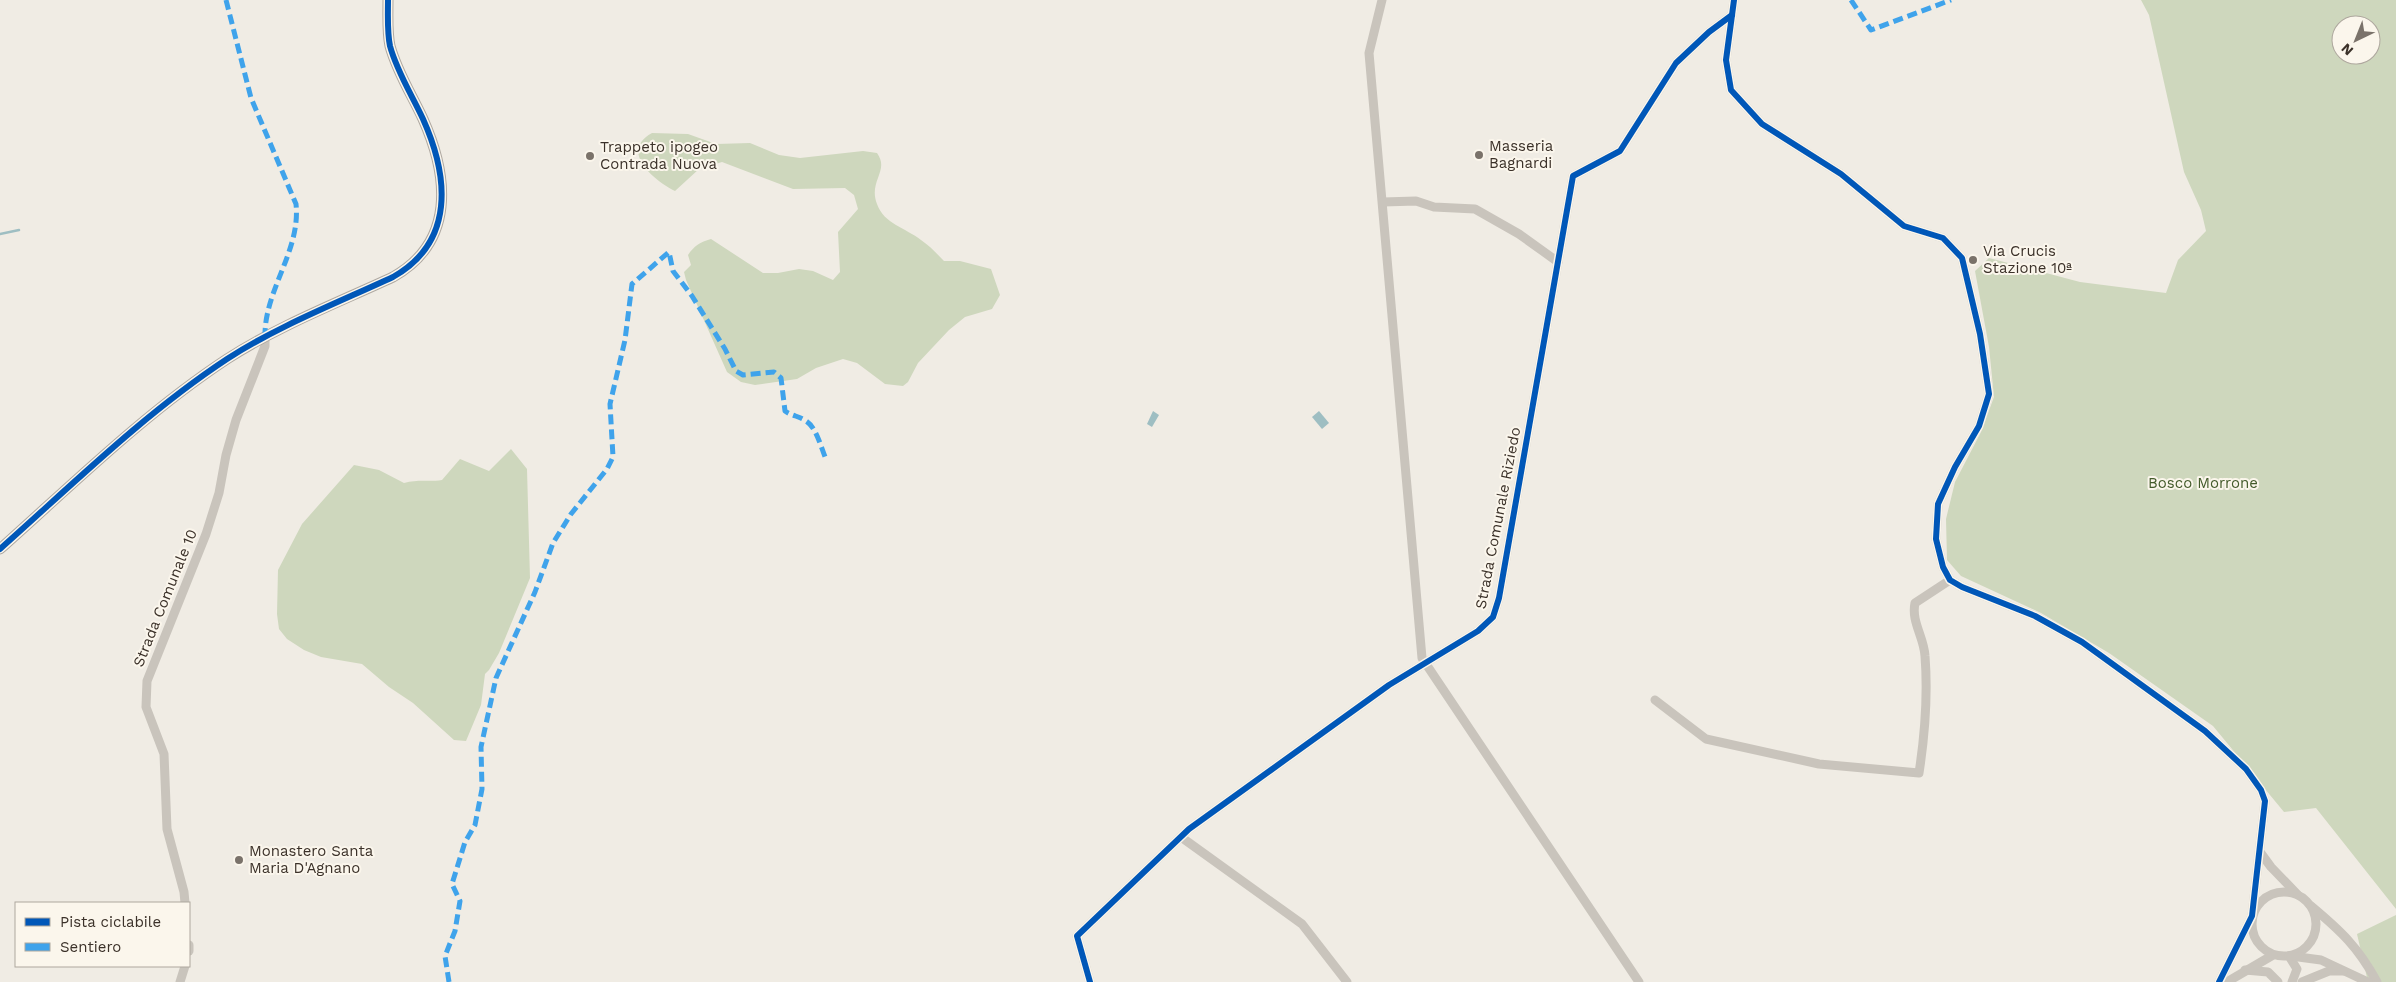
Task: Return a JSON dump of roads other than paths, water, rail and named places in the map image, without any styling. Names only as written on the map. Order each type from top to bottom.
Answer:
[{"type":"main road","points":[[0,549],[154,413],[226,360],[265,336],[408,268],[427,247],[440,217],[442,179],[435,146],[390,44],[388,0]]},
{"type":"street","points":[[1382,0],[1370,53],[1422,658],[1639,982]]},
{"type":"street","points":[[1734,0],[1726,60],[1731,90],[1762,124],[1841,174],[1904,226],[1943,238],[1962,258],[1980,334],[1989,394],[1979,426],[1954,466],[1938,504],[1936,539],[1943,568],[1950,580],[1962,587],[2035,616],[2082,642],[2205,731],[2246,769],[2265,801],[2252,916],[2254,935],[2265,950],[2272,955],[2321,960],[2368,982]]},
{"type":"street","name":"Strada Comunale Riziedo","points":[[1090,982],[1077,936],[1181,837],[1389,685],[1478,632],[1493,617],[1499,598],[1573,176],[1620,151],[1676,63],[1708,32],[1732,15]]},
{"type":"street","points":[[1382,202],[1416,201],[1434,207],[1475,209],[1519,234],[1558,262]]},
{"type":"street","name":"Strada Comunale 10","points":[[185,902],[167,829],[164,754],[146,707],[147,681],[206,534],[219,493],[226,454],[236,420],[265,346],[265,336]]},
{"type":"street","points":[[1655,700],[1706,739],[1819,764],[1919,773],[1926,723],[1925,654],[1913,613],[1915,603],[1950,580]]},
{"type":"street","points":[[1181,837],[1209,855],[1302,924],[1347,982]]},
{"type":"street","points":[[2260,852],[2271,867],[2313,910],[2316,921],[2315,931],[2307,946],[2289,956]]},
{"type":"street","points":[[2219,982],[2261,901],[2277,892],[2288,892],[2303,899],[2342,931],[2365,961],[2377,982]]},
{"type":"street","points":[[2227,982],[2272,955]]},
{"type":"street","points":[[2289,956],[2296,969],[2292,982]]},
{"type":"street","points":[[180,982],[185,967]]},
{"type":"street","points":[[2245,970],[2268,972],[2278,982]]},
{"type":"street","points":[[2302,982],[2329,971],[2349,972]]},
{"type":"water","points":[[1153,411],[1159,415],[1152,427],[1147,424]]},
{"type":"water","points":[[1319,411],[1329,423],[1322,429],[1312,417]]},
{"type":"waterway","points":[[0,234],[19,230]]},
{"type":"place","name":"Masseria Bagnardi","points":[[1479,155]]},
{"type":"place","name":"Trappeto ipogeo Contrada Nuova","points":[[590,156]]},
{"type":"place","name":"Via Crucis Stazione 10ª","points":[[1973,260]]},
{"type":"place","name":"Monastero Santa Maria D'Agnano","points":[[239,860]]},
{"type":"park label","name":"Bosco Morrone","points":[[2203,483]]}]
